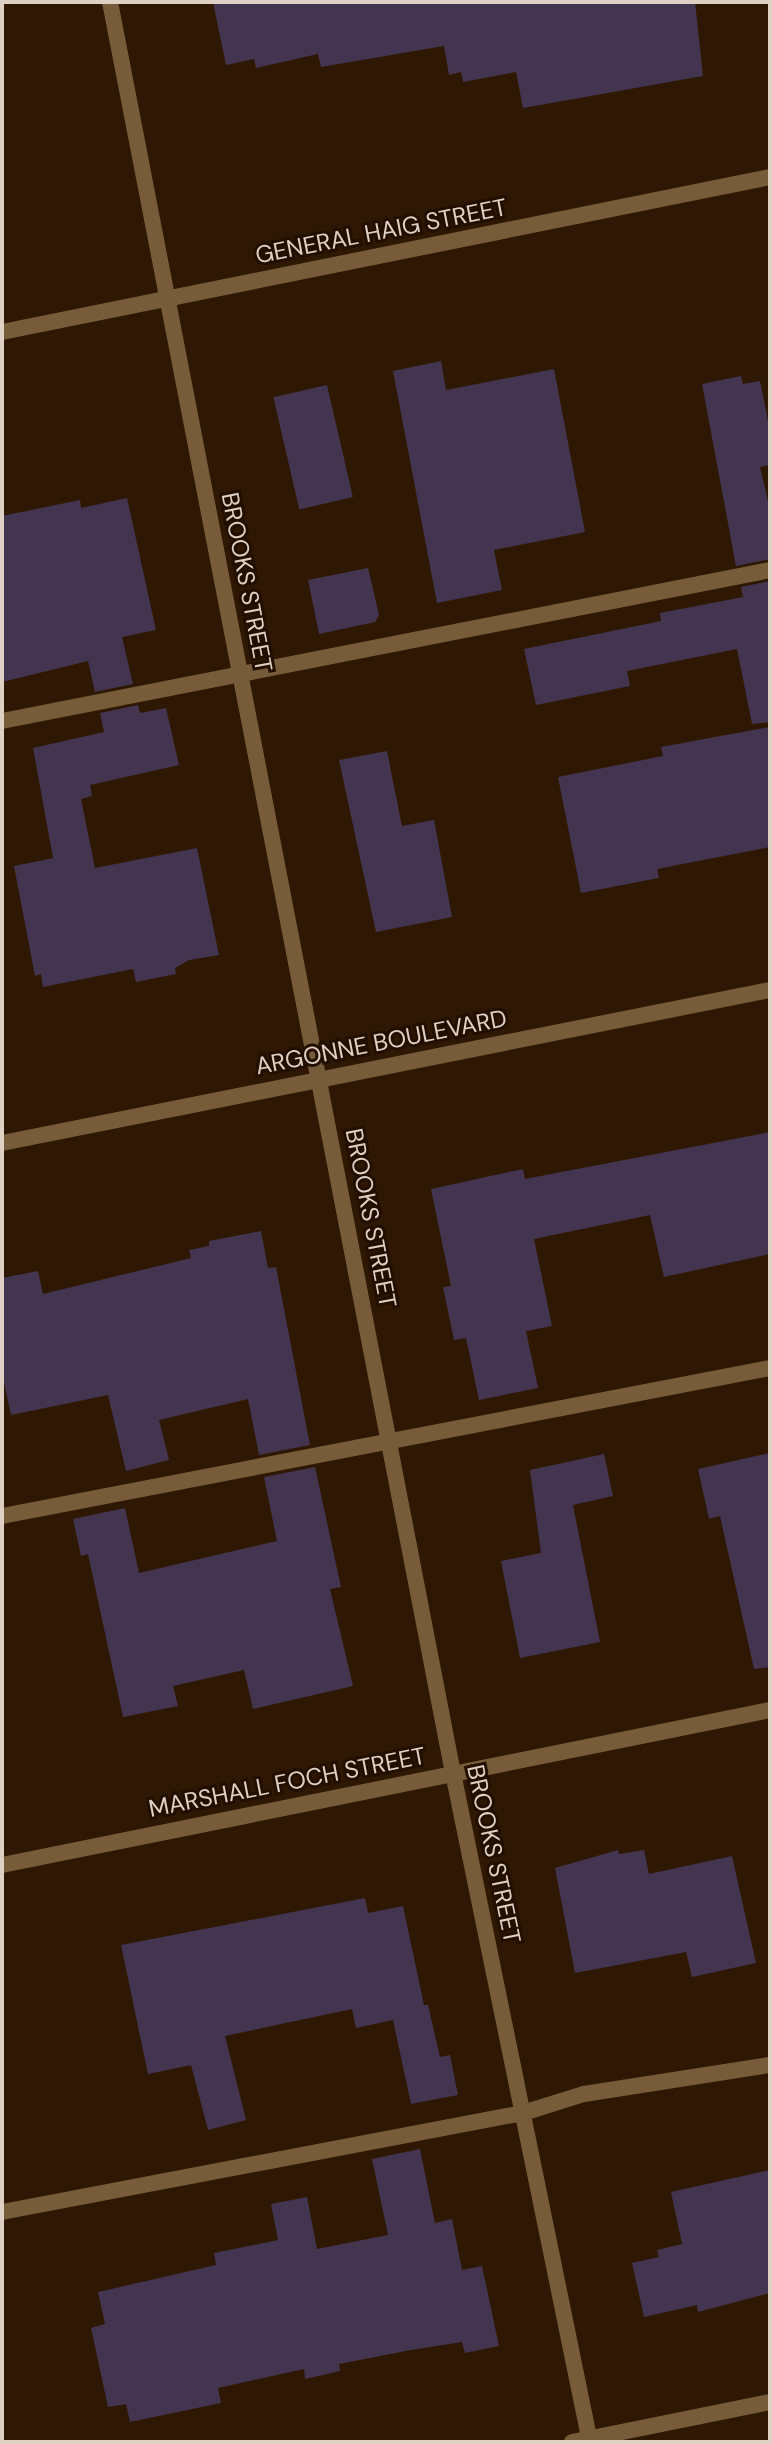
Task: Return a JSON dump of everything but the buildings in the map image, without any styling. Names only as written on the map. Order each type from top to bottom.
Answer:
[{"type":"street","name":"BROOKS STREET","points":[[110,2],[453,1773],[523,2113],[584,2441]]},
{"type":"street","name":"GENERAL HAIG STREET","points":[[2,332],[770,177]]},
{"type":"street","points":[[2,721],[770,570]]},
{"type":"street","name":"ARGONNE BOULEVARD","points":[[2,1143],[770,990]]},
{"type":"street","points":[[2,1516],[770,1368]]},
{"type":"street","name":"MARSHALL FOCH STREET","points":[[2,1865],[770,1710]]},
{"type":"street","points":[[2,2212],[523,2113],[584,2094],[770,2065]]},
{"type":"street","points":[[584,2441],[770,2402]]}]
